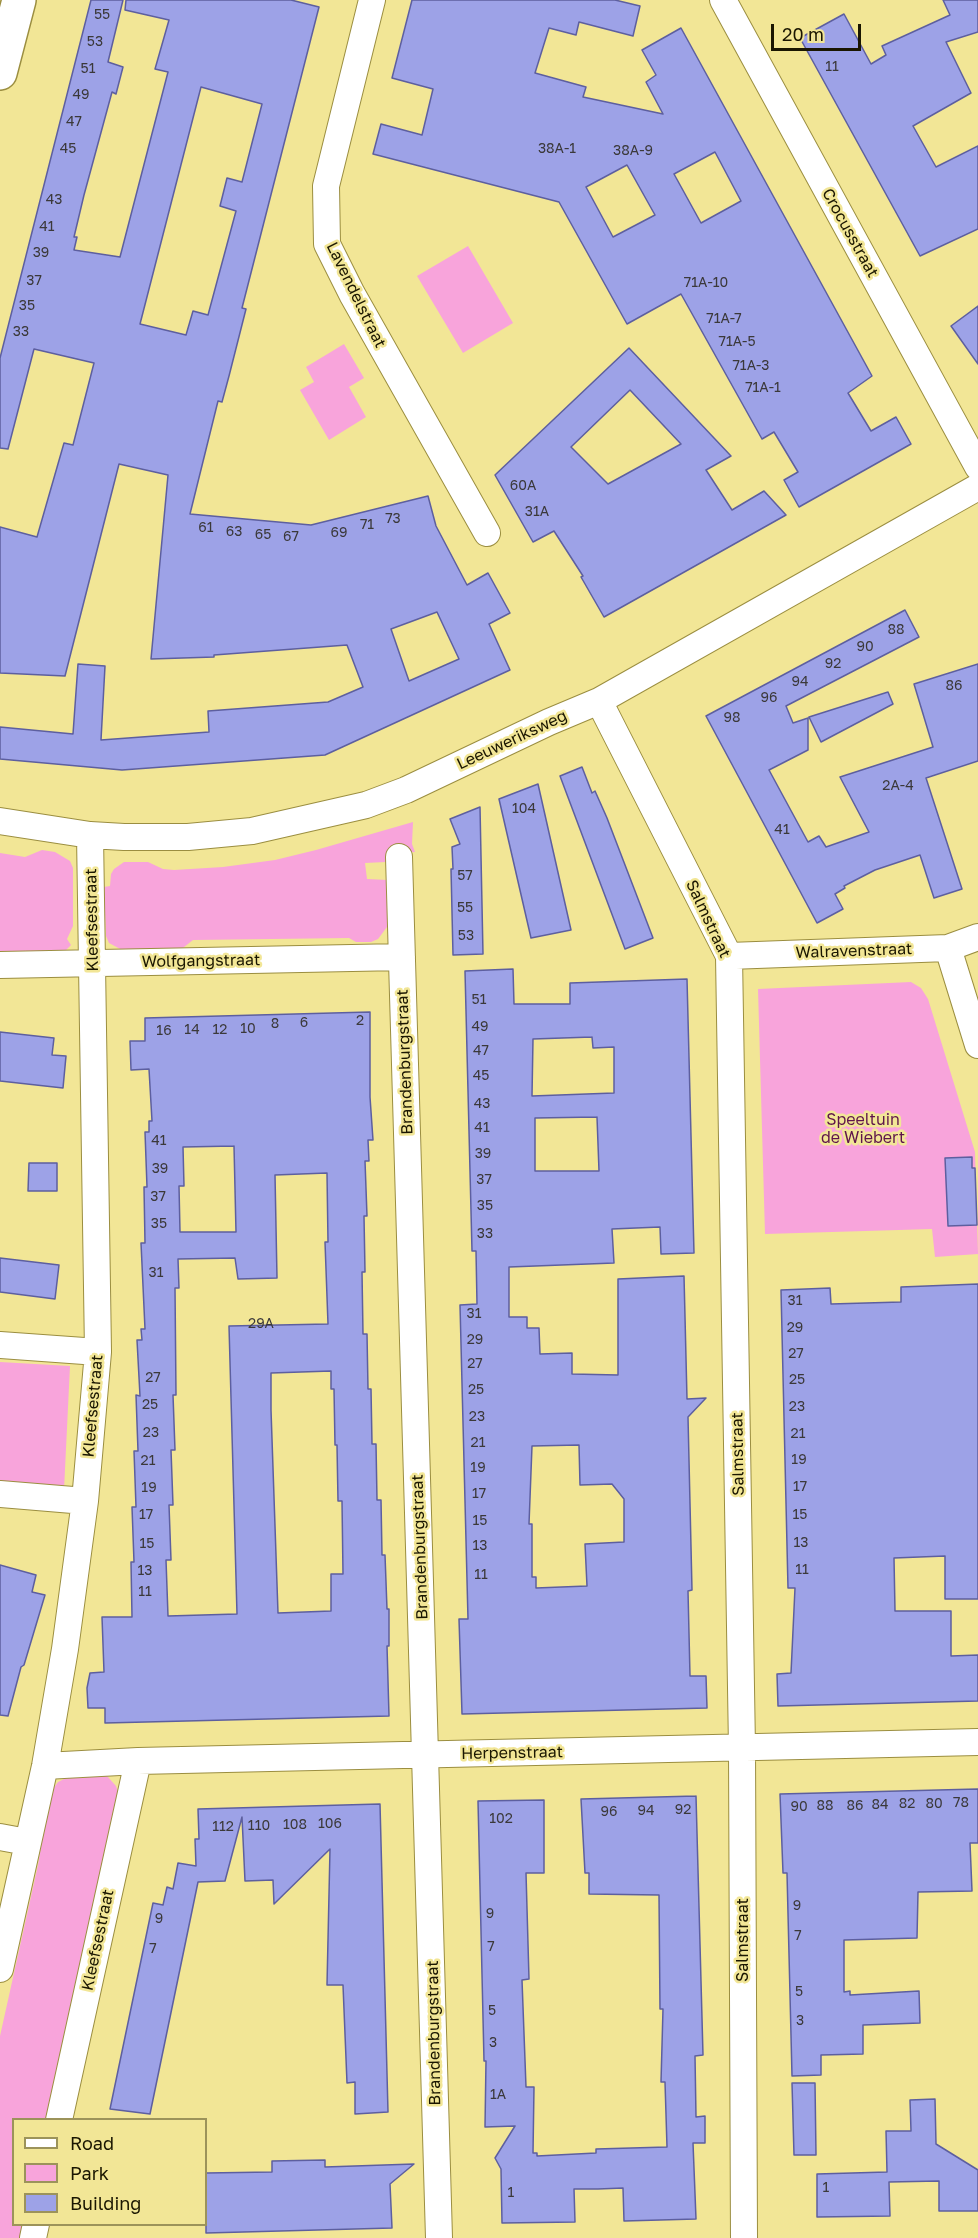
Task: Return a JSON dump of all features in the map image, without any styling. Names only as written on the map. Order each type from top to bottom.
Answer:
[{"type":"street","points":[[0,73],[19,0]]},
{"type":"street","name":"Lavendelstraat","points":[[372,0],[326,186],[327,244],[352,294],[487,533]]},
{"type":"street","name":"Crocusstraat","points":[[723,0],[978,467]]},
{"type":"street","name":"Leeuweriksweg","points":[[0,821],[90,835],[188,837],[252,831],[366,805],[406,790],[549,722],[599,701],[978,487]]},
{"type":"street","name":"Salmstraat","points":[[599,701],[729,956],[742,1748],[744,2238]]},
{"type":"street","name":"Kleefsestraat","points":[[1,1958],[45,1766],[65,1649],[85,1501],[98,1352],[90,835]]},
{"type":"street","name":"Brandenburgstraat","points":[[399,857],[427,1755],[439,2238]]},
{"type":"street","name":"Walravenstraat","points":[[729,956],[948,948],[978,937]]},
{"type":"street","points":[[948,948],[978,1045]]},
{"type":"street","name":"Wolfgangstraat","points":[[0,965],[402,957]]},
{"type":"street","points":[[0,1346],[98,1352]]},
{"type":"street","points":[[0,1494],[85,1501]]},
{"type":"street","name":"Herpenstraat","points":[[45,1766],[138,1761],[978,1742]]},
{"type":"street","name":"Kleefsestraat","points":[[59,2118],[138,1761]]},
{"type":"street","points":[[0,1837],[27,1842]]},
{"type":"green space","points":[[468,246],[513,323],[463,353],[417,276]]},
{"type":"green space","points":[[344,344],[364,378],[349,387],[366,417],[329,440],[300,390],[314,382],[306,367]]},
{"type":"green space","points":[[413,822],[412,844],[415,852],[387,854],[386,862],[365,863],[367,879],[388,880],[387,927],[378,939],[371,942],[356,942],[349,938],[193,940],[179,951],[124,951],[109,943],[106,936],[104,887],[110,886],[111,874],[124,862],[148,862],[163,869],[174,870],[223,867],[275,860]]},
{"type":"green space","points":[[42,850],[55,852],[70,861],[73,868],[73,926],[67,939],[71,945],[65,951],[56,954],[0,955],[0,853],[25,857]]},
{"type":"green space","name":"Speeltuin de Wiebert","points":[[911,982],[921,988],[928,999],[975,1152],[978,1254],[935,1257],[932,1229],[765,1234],[758,989]]},
{"type":"green space","points":[[0,1362],[70,1366],[64,1490],[0,1484]]},
{"type":"green space","points":[[107,1776],[116,1786],[119,1795],[51,2118],[12,2118],[12,2226],[29,2226],[26,2238],[0,2238],[0,2036],[38,1865],[50,1793],[58,1782],[68,1777]]},
{"type":"building","points":[[91,0],[123,0],[108,62],[123,67],[116,94],[112,92],[84,195],[74,237],[77,237],[74,250],[120,257],[168,72],[155,69],[169,20],[125,10],[126,0],[291,0],[319,7],[242,308],[246,309],[229,376],[222,402],[218,401],[190,514],[311,525],[428,496],[436,526],[467,585],[488,573],[510,613],[489,624],[510,670],[325,755],[122,770],[0,759],[0,727],[73,734],[78,664],[105,666],[101,740],[209,732],[208,711],[328,702],[363,687],[347,645],[214,655],[214,657],[151,659],[168,475],[119,464],[65,676],[0,673],[0,527],[37,537],[64,443],[73,445],[94,363],[34,349],[8,449],[0,448],[0,358]],"holes":[[[201,87],[262,104],[242,182],[227,178],[220,206],[236,211],[208,315],[193,311],[186,335],[140,324]],[[437,612],[459,659],[409,681],[391,629]]]},
{"type":"building","points":[[412,0],[615,0],[640,6],[633,36],[579,22],[576,35],[549,28],[535,73],[586,87],[583,97],[663,114],[646,82],[656,75],[642,50],[681,28],[872,376],[848,393],[871,431],[896,417],[911,444],[799,507],[784,480],[798,472],[774,432],[762,439],[681,294],[627,324],[559,202],[373,154],[381,124],[422,135],[433,89],[392,78]],"holes":[[[715,152],[741,201],[701,223],[674,174]],[[627,165],[655,215],[613,237],[586,187]]]},
{"type":"building","points":[[943,0],[978,0],[978,32],[946,42],[971,93],[913,126],[936,167],[978,146],[978,229],[920,256],[800,38],[844,14],[871,64],[886,55],[882,46],[950,15]]},
{"type":"building","points":[[978,306],[978,364],[951,326]]},
{"type":"building","points":[[629,348],[731,456],[706,470],[732,510],[764,491],[786,515],[604,617],[581,577],[583,576],[554,531],[533,542],[495,475]],"holes":[[[630,390],[681,444],[608,484],[571,447]]]},
{"type":"building","points":[[905,610],[919,637],[786,706],[793,723],[808,718],[808,750],[769,770],[808,842],[819,836],[826,847],[869,832],[840,777],[933,747],[914,684],[978,664],[978,761],[926,778],[962,889],[934,898],[920,855],[875,870],[844,886],[845,888],[835,894],[843,909],[817,923],[706,716]]},
{"type":"building","points":[[888,692],[893,704],[821,742],[809,717]]},
{"type":"building","points":[[582,767],[592,793],[595,791],[607,818],[653,938],[625,949],[560,776]]},
{"type":"building","points":[[538,784],[571,930],[531,938],[499,799]]},
{"type":"building","points":[[480,807],[483,954],[453,955],[452,847],[460,844],[450,819]]},
{"type":"building","points":[[513,969],[514,1004],[570,1004],[570,983],[687,979],[694,1253],[661,1254],[660,1227],[612,1229],[614,1263],[509,1267],[509,1317],[527,1317],[527,1328],[539,1328],[540,1354],[572,1353],[572,1374],[618,1375],[618,1279],[684,1276],[687,1399],[706,1398],[688,1417],[692,1590],[688,1591],[690,1676],[706,1676],[707,1708],[462,1714],[459,1619],[468,1619],[460,1305],[477,1304],[476,1251],[472,1251],[465,971]],"holes":[[[592,1037],[593,1048],[614,1047],[614,1093],[532,1096],[533,1039]],[[597,1117],[599,1171],[535,1171],[535,1118]],[[579,1445],[580,1485],[612,1484],[624,1499],[624,1542],[585,1544],[587,1586],[536,1588],[536,1577],[532,1577],[532,1524],[529,1524],[532,1446]]]},
{"type":"building","points":[[370,1012],[370,1097],[373,1140],[368,1140],[369,1161],[365,1161],[367,1216],[364,1216],[365,1272],[362,1272],[363,1334],[367,1334],[372,1444],[376,1444],[377,1500],[381,1500],[382,1555],[385,1555],[387,1609],[389,1609],[389,1646],[387,1646],[389,1716],[105,1723],[105,1708],[88,1708],[87,1688],[90,1673],[104,1672],[102,1617],[132,1617],[131,1562],[134,1562],[132,1507],[136,1507],[134,1451],[138,1451],[136,1395],[140,1396],[137,1340],[142,1340],[141,1329],[145,1329],[141,1243],[145,1243],[144,1187],[147,1187],[145,1132],[149,1132],[149,1121],[152,1121],[149,1069],[131,1070],[130,1041],[145,1041],[145,1018]],"holes":[[[234,1146],[236,1232],[180,1232],[179,1186],[184,1186],[183,1147]],[[327,1173],[328,1242],[325,1242],[328,1324],[229,1326],[237,1614],[168,1616],[166,1560],[171,1560],[169,1505],[173,1505],[171,1450],[175,1450],[173,1395],[176,1395],[175,1288],[179,1288],[178,1259],[235,1258],[238,1279],[277,1278],[275,1175]],[[331,1371],[331,1389],[334,1389],[338,1501],[342,1501],[343,1574],[331,1574],[331,1611],[278,1613],[271,1373]]]},
{"type":"building","points":[[0,1032],[54,1038],[52,1055],[66,1056],[63,1088],[0,1081]]},
{"type":"building","points":[[972,1157],[972,1168],[975,1168],[977,1225],[948,1226],[945,1158]]},
{"type":"building","points":[[29,1163],[57,1163],[57,1191],[28,1191]]},
{"type":"building","points":[[0,1258],[59,1265],[55,1299],[0,1292]]},
{"type":"building","points":[[978,1284],[978,1599],[945,1599],[945,1556],[894,1558],[895,1611],[951,1611],[951,1656],[978,1655],[978,1701],[778,1706],[777,1674],[791,1673],[795,1588],[788,1588],[781,1290],[830,1288],[831,1304],[901,1302],[901,1287]]},
{"type":"building","points":[[0,1565],[36,1575],[32,1592],[45,1595],[24,1665],[21,1667],[8,1716],[0,1715]]},
{"type":"building","points":[[978,1789],[978,1843],[970,1843],[972,1891],[918,1892],[917,1938],[844,1940],[844,1992],[850,1991],[850,1995],[919,1991],[920,2023],[863,2025],[863,2054],[821,2055],[821,2075],[792,2076],[787,1873],[783,1873],[780,1794]]},
{"type":"building","points":[[696,1796],[703,2055],[695,2056],[696,2117],[705,2116],[705,2143],[693,2143],[696,2219],[624,2221],[623,2188],[574,2189],[575,2222],[502,2223],[501,2169],[495,2158],[515,2126],[485,2127],[486,2061],[484,2061],[478,1801],[544,1800],[544,1873],[526,1873],[529,1979],[522,1980],[526,2087],[534,2087],[533,2153],[537,2153],[537,2156],[596,2153],[596,2149],[667,2147],[665,2082],[661,2082],[663,2009],[660,2009],[659,1895],[589,1894],[589,1873],[585,1873],[581,1799]]},
{"type":"building","points":[[380,1804],[388,2112],[355,2114],[355,2082],[347,2083],[343,1985],[327,1985],[330,1849],[274,1904],[273,1880],[245,1881],[242,1817],[225,1881],[198,1882],[150,2114],[110,2109],[153,1903],[163,1905],[167,1887],[173,1889],[178,1863],[196,1866],[195,1839],[199,1839],[198,1809]]},
{"type":"building","points":[[792,2083],[815,2083],[816,2155],[794,2155]]},
{"type":"building","points":[[935,2099],[936,2144],[978,2170],[978,2211],[939,2211],[939,2181],[889,2182],[890,2216],[817,2217],[817,2174],[887,2172],[886,2131],[911,2131],[910,2100]]},
{"type":"building","points":[[325,2160],[325,2167],[414,2164],[390,2184],[392,2228],[206,2233],[207,2173],[272,2172],[272,2161]]}]
